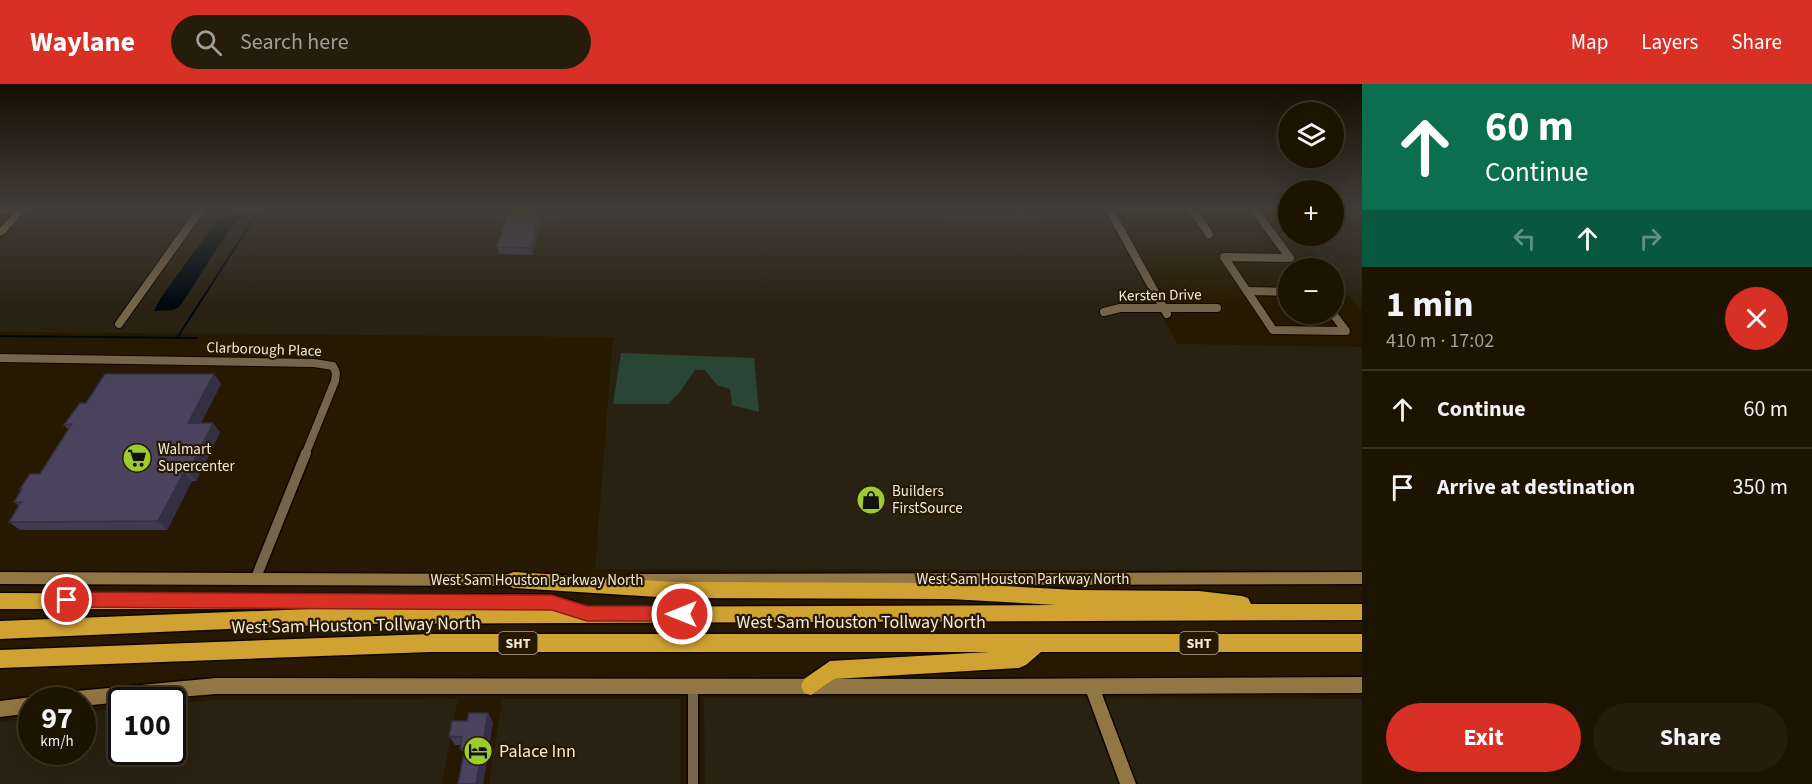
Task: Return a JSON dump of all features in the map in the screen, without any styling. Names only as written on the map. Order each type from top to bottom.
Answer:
[{"type":"highway","points":[[514,580],[674,590],[950,591],[1077,598],[1199,599],[1308,612]]},
{"type":"highway","points":[[0,601],[552,603],[587,614]]},
{"type":"highway","name":"West Sam Houston Tollway North","points":[[0,630],[345,616],[1362,612]]},
{"type":"highway","name":"West Sam Houston Tollway North","points":[[0,659],[430,643],[1362,643]]},
{"type":"highway","points":[[811,686],[830,670],[1019,659],[1037,643]]},
{"type":"main road","name":"West Sam Houston Parkway North","points":[[0,579],[1362,578]]},
{"type":"main road","points":[[96,697],[216,686],[1362,685]]},
{"type":"main road","points":[[1092,687],[1128,784]]},
{"type":"main road","points":[[0,709],[18,707]]},
{"type":"street","points":[[119,324],[178,242]]},
{"type":"street","points":[[1127,242],[1165,310]]},
{"type":"street","points":[[1278,242],[1290,258],[1224,257],[1273,330],[1346,331],[1341,324]]},
{"type":"street","points":[[1247,291],[1278,292]]},
{"type":"street","name":"Kersten Drive","points":[[1104,312],[1120,308],[1165,310],[1217,308]]},
{"type":"street","name":"Clarborough Place","points":[[0,358],[314,363],[333,366],[336,373],[335,381],[255,580]]},
{"type":"street","points":[[693,686],[693,784]]},
{"type":"shaded area","points":[[201,242],[222,242],[179,307],[173,310],[154,311],[160,299]]},
{"type":"shaded area","points":[[1120,242],[1178,344],[1362,347],[1362,570],[595,569],[613,337],[0,332],[0,243]]},
{"type":"shaded area","points":[[1344,242],[1362,242],[1362,312],[1344,290],[1344,258],[1318,258],[1308,246],[1344,246]]},
{"type":"shaded area","points":[[704,698],[1362,699],[1362,784],[705,784]]},
{"type":"shaded area","points":[[458,699],[442,784],[0,784],[0,722],[18,720],[18,765],[96,765],[96,711],[108,709],[108,765],[186,765],[186,703],[211,700]]},
{"type":"shaded area","points":[[502,699],[680,699],[680,784],[489,784]]},
{"type":"green space","points":[[621,353],[754,358],[759,412],[732,405],[730,389],[717,385],[705,370],[695,370],[668,404],[613,404]]},
{"type":"building","points":[[499,242],[532,242],[531,248],[497,247]]},
{"type":"building","name":"Walmart Supercenter","points":[[105,374],[214,374],[188,423],[213,423],[188,472],[184,472],[158,521],[9,522],[21,502],[14,502],[22,489],[20,489],[30,474],[40,474],[72,424],[64,425],[80,403],[86,403]]},
{"type":"building","points":[[469,713],[488,713],[476,784],[458,784],[465,748],[460,749],[462,737],[449,736],[452,721],[467,721]]},
{"type":"waterway","points":[[177,338],[239,242]]},
{"type":"waterway","points":[[0,336],[177,338]]},
{"type":"waterway","points":[[177,338],[197,338]]},
{"type":"place","name":"Walmart Supercenter","points":[[137,458]]},
{"type":"place","name":"Builders FirstSource","points":[[871,500]]},
{"type":"place","name":"Palace Inn","points":[[478,751]]},
{"type":"route","points":[[67,600],[552,603],[587,614],[682,614]]}]
